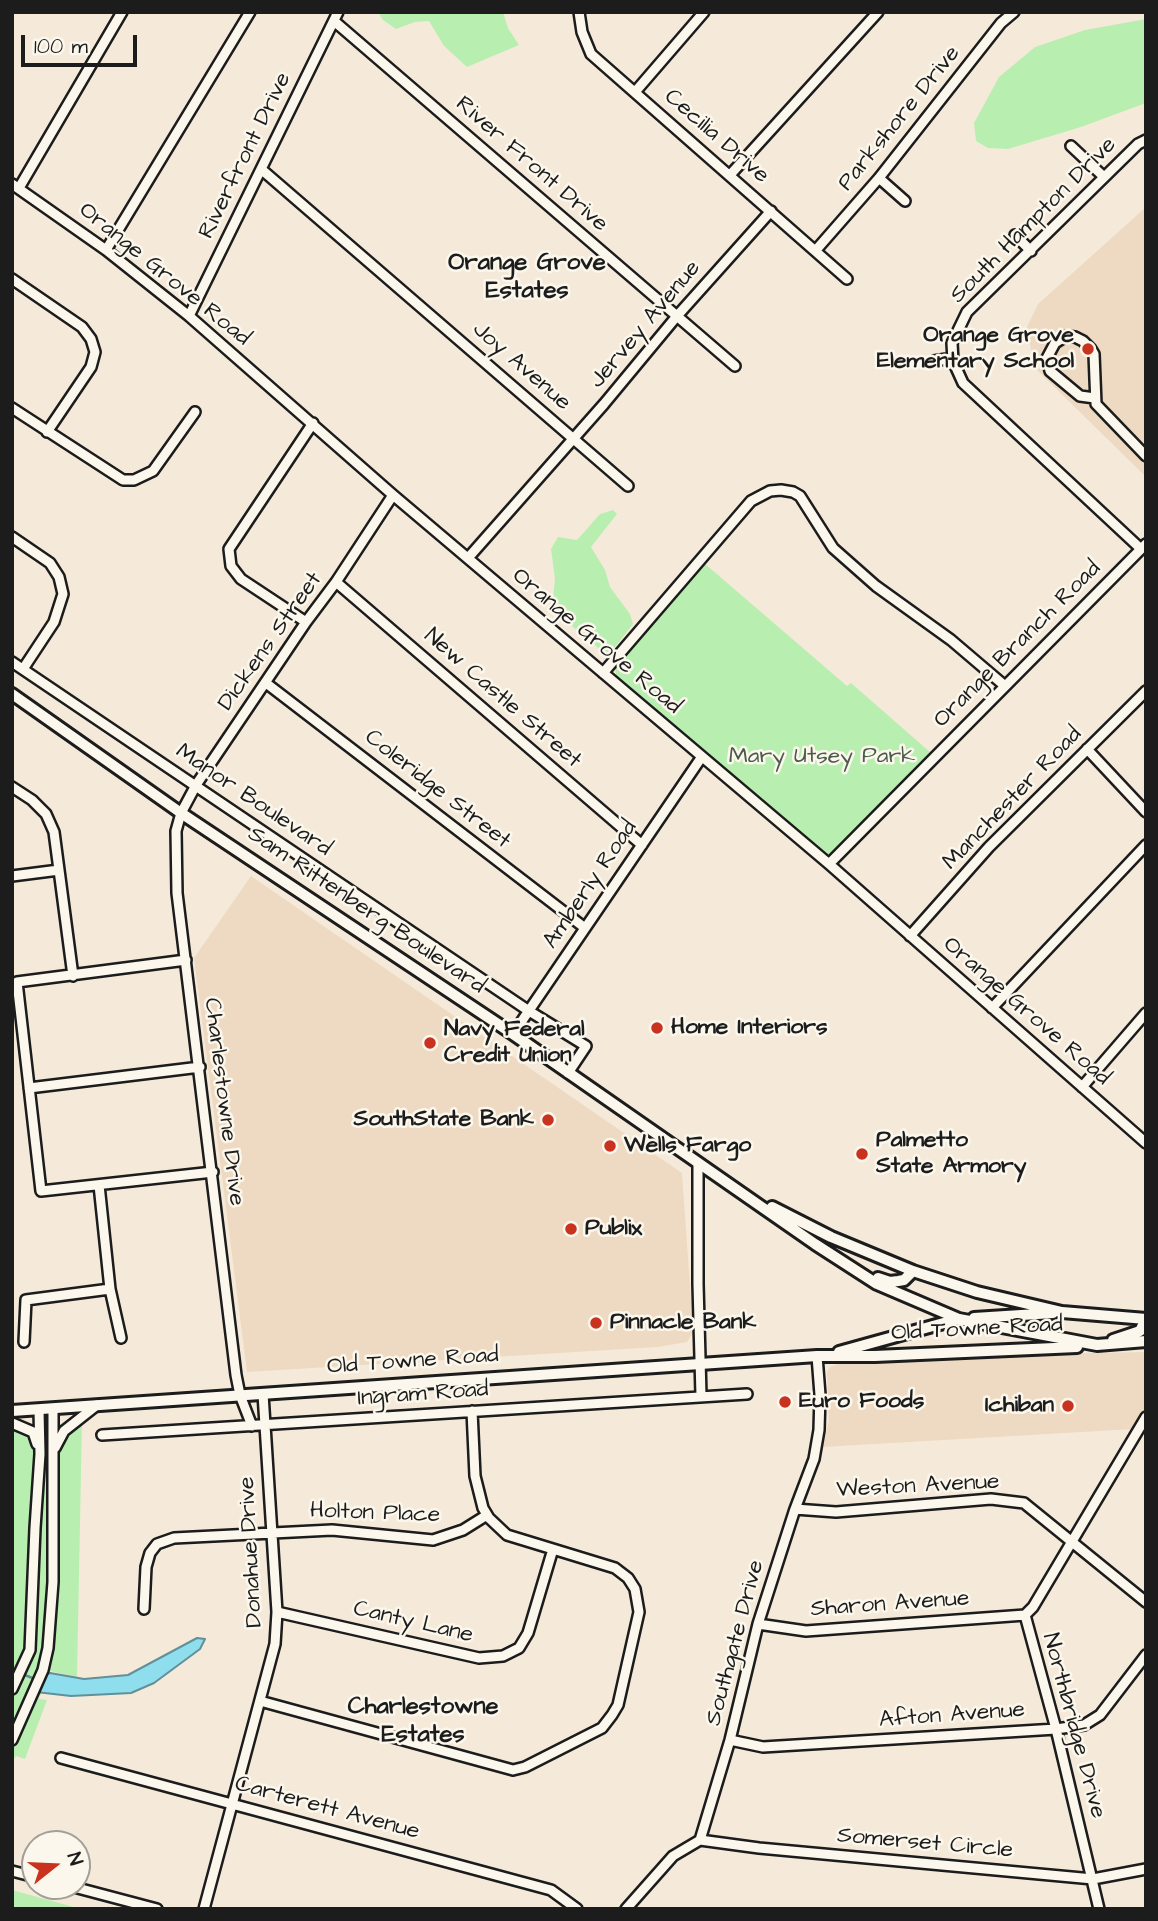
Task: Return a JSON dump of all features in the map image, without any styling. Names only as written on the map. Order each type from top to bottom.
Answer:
[{"type":"main road","name":"Sam Rittenberg Boulevard","points":[[12,694],[181,813],[513,1034],[847,1266],[877,1284],[959,1319],[1097,1345],[1146,1341]]},
{"type":"main road","name":"Sam Rittenberg Boulevard","points":[[732,1187],[831,1237],[913,1272],[977,1292],[1062,1312],[1146,1319]]},
{"type":"main road","points":[[847,1266],[890,1282],[904,1280],[913,1272]]},
{"type":"main road","name":"Old Towne Road","points":[[817,1356],[959,1319],[1062,1312]]},
{"type":"main road","points":[[1097,1345],[1140,1331],[1146,1319]]},
{"type":"main road","name":"Old Towne Road","points":[[12,1411],[817,1356],[875,1356],[1097,1345]]},
{"type":"street","points":[[15,186],[122,12]]},
{"type":"street","points":[[106,250],[250,12]]},
{"type":"street","name":"Cecilia Drive","points":[[579,12],[582,32],[591,54],[847,279]]},
{"type":"street","points":[[635,92],[704,12]]},
{"type":"street","points":[[730,175],[878,12]]},
{"type":"street","name":"Parkshore Drive","points":[[816,250],[879,178],[1001,23],[1014,12]]},
{"type":"street","name":"Riverfront Drive","points":[[189,316],[336,17]]},
{"type":"street","name":"River Front Drive","points":[[336,17],[735,366]]},
{"type":"street","name":"South Hampton Drive","points":[[953,358],[952,343],[967,312],[1138,144],[1146,140]]},
{"type":"street","points":[[1071,146],[1104,177]]},
{"type":"street","name":"Joy Avenue","points":[[261,169],[628,486]]},
{"type":"street","points":[[879,178],[905,201]]},
{"type":"street","name":"Orange Grove Road","points":[[15,186],[106,250],[189,316],[393,495],[829,864],[1146,1143]]},
{"type":"street","name":"Jervey Avenue","points":[[468,558],[771,211]]},
{"type":"street","points":[[1015,235],[1031,251]]},
{"type":"street","points":[[12,279],[82,327],[91,339],[95,352],[91,367],[47,432]]},
{"type":"street","points":[[1095,398],[1080,396],[1049,371],[1047,358],[1055,343],[1066,336],[1083,341],[1091,349],[1094,354],[1095,398],[1098,408],[1146,456]]},
{"type":"street","points":[[934,361],[953,358],[962,383],[1143,546]]},
{"type":"street","points":[[12,408],[123,480],[134,480],[153,471],[195,412]]},
{"type":"street","points":[[306,622],[241,579],[230,566],[229,549],[313,423]]},
{"type":"street","points":[[603,673],[751,501],[770,491],[781,490],[793,492],[803,499],[833,548],[876,586],[951,640],[1004,686]]},
{"type":"street","name":"Dickens Street","points":[[181,813],[196,785],[393,495]]},
{"type":"street","points":[[12,537],[50,563],[59,576],[63,594],[54,622],[23,669]]},
{"type":"street","name":"Orange Branch Road","points":[[829,864],[1143,546]]},
{"type":"street","name":"New Castle Street","points":[[336,582],[642,845]]},
{"type":"street","name":"Manor Boulevard","points":[[12,662],[529,1011],[586,1046],[568,1073]]},
{"type":"street","name":"Coleridge Street","points":[[266,683],[585,928]]},
{"type":"street","name":"Manchester Road","points":[[910,936],[989,847],[1146,691]]},
{"type":"street","points":[[1087,749],[1146,812]]},
{"type":"street","name":"Amberly Road","points":[[513,1034],[701,758]]},
{"type":"street","points":[[12,787],[32,800],[46,814],[54,832],[73,976]]},
{"type":"street","name":"Charlestowne Drive","points":[[181,813],[176,831],[175,868],[236,1375],[240,1395],[252,1426]]},
{"type":"street","points":[[992,1008],[1146,845]]},
{"type":"street","points":[[12,876],[59,870]]},
{"type":"street","points":[[186,960],[16,982],[41,1191],[213,1172]]},
{"type":"street","points":[[1082,1087],[1146,1013]]},
{"type":"street","points":[[29,1088],[200,1067]]},
{"type":"street","points":[[698,1163],[701,1396]]},
{"type":"street","points":[[99,1185],[110,1289],[121,1338]]},
{"type":"street","points":[[24,1342],[26,1300],[110,1289]]},
{"type":"street","name":"Southgate Drive","points":[[700,1839],[730,1740],[758,1624],[814,1459],[819,1430],[817,1356]]},
{"type":"street","name":"Donahue Drive","points":[[204,1909],[275,1644],[276,1612],[263,1394]]},
{"type":"street","name":"Ingram Road","points":[[102,1435],[747,1394]]},
{"type":"street","points":[[53,1453],[64,1431],[97,1405]]},
{"type":"street","points":[[12,1740],[43,1670],[48,1648],[53,1582],[53,1409]]},
{"type":"street","points":[[12,1689],[30,1650],[40,1410]]},
{"type":"street","points":[[260,1701],[513,1770],[525,1767],[602,1728],[618,1705],[639,1612],[635,1589],[628,1578],[615,1568],[507,1535],[487,1515],[478,1495],[475,1476],[472,1411]]},
{"type":"street","name":"Northbridge Drive","points":[[1099,1909],[1056,1729],[1025,1615],[1033,1607],[1146,1417]]},
{"type":"street","points":[[12,1423],[33,1432],[40,1454]]},
{"type":"street","points":[[40,1454],[53,1453]]},
{"type":"street","name":"Weston Avenue","points":[[795,1509],[836,1512],[1006,1500],[1024,1503],[1072,1541]]},
{"type":"street","name":"Holton Place","points":[[144,1609],[146,1567],[150,1553],[157,1544],[174,1538],[332,1530],[433,1540],[463,1530],[487,1515]]},
{"type":"street","points":[[1072,1541],[1146,1602]]},
{"type":"street","name":"Canty Lane","points":[[276,1612],[479,1658],[503,1656],[519,1648],[528,1633],[553,1549]]},
{"type":"street","name":"Sharon Avenue","points":[[758,1624],[806,1631],[1025,1615]]},
{"type":"street","name":"Afton Avenue","points":[[730,1740],[763,1747],[1056,1729],[1083,1725],[1100,1716],[1146,1655]]},
{"type":"street","name":"Carterett Avenue","points":[[61,1758],[551,1890],[577,1909]]},
{"type":"street","points":[[626,1909],[673,1856],[700,1839]]},
{"type":"street","name":"Somerset Circle","points":[[700,1839],[760,1849],[1093,1879],[1146,1869]]},
{"type":"street","points":[[91,1892],[157,1909]]},
{"type":"shaded area","name":"Orange Grove Elementary School","points":[[1146,207],[1146,477],[1036,369],[1026,329],[1038,304]]},
{"type":"shaded area","points":[[251,876],[682,1173],[691,1300],[692,1334],[687,1342],[658,1347],[247,1372],[194,958]]},
{"type":"shaded area","points":[[1146,1352],[1146,1410],[1134,1429],[823,1447],[829,1420],[827,1372],[830,1367],[838,1364]]},
{"type":"green space","points":[[378,12],[503,12],[508,28],[519,45],[467,67],[444,46],[429,21],[415,22],[396,29],[383,20]]},
{"type":"green space","points":[[1146,19],[1146,103],[1081,127],[1008,149],[988,148],[976,141],[974,123],[999,77],[1035,47],[1085,30]]},
{"type":"green space","points":[[613,510],[617,514],[591,547],[605,570],[610,587],[630,614],[633,624],[608,656],[561,617],[553,599],[555,579],[551,549],[558,537],[577,540],[600,514]]},
{"type":"green space","name":"Mary Utsey Park","points":[[704,563],[847,686],[851,683],[930,752],[833,853],[820,853],[616,677],[615,667]]},
{"type":"green space","points":[[82,1422],[77,1677],[50,1671],[39,1699],[47,1700],[25,1759],[16,1756],[12,1762],[12,1428]]},
{"type":"green space","points":[[12,1890],[21,1892],[21,1900],[48,1900],[81,1909],[12,1909]]},
{"type":"water","points":[[197,1638],[205,1639],[200,1649],[154,1683],[131,1693],[71,1696],[36,1692],[44,1675],[50,1673],[84,1679],[128,1675]]},
{"type":"waterway","points":[[12,1670],[35,1679]]},
{"type":"place","name":"Orange Grove Elementary School","points":[[1088,349]]},
{"type":"place","name":"Home Interiors","points":[[657,1028]]},
{"type":"place","name":"Navy Federal Credit Union","points":[[430,1043]]},
{"type":"place","name":"SouthState Bank","points":[[548,1120]]},
{"type":"place","name":"Wells Fargo","points":[[610,1146]]},
{"type":"place","name":"Palmetto State Armory","points":[[862,1154]]},
{"type":"place","name":"Publix","points":[[571,1229]]},
{"type":"place","name":"Pinnacle Bank","points":[[596,1323]]},
{"type":"place","name":"Euro Foods","points":[[785,1402]]},
{"type":"place","name":"Ichiban","points":[[1068,1406]]},
{"type":"district","name":"Orange Grove Estates","points":[[527,278]]},
{"type":"district","name":"Charlestowne Estates","points":[[423,1722]]}]
